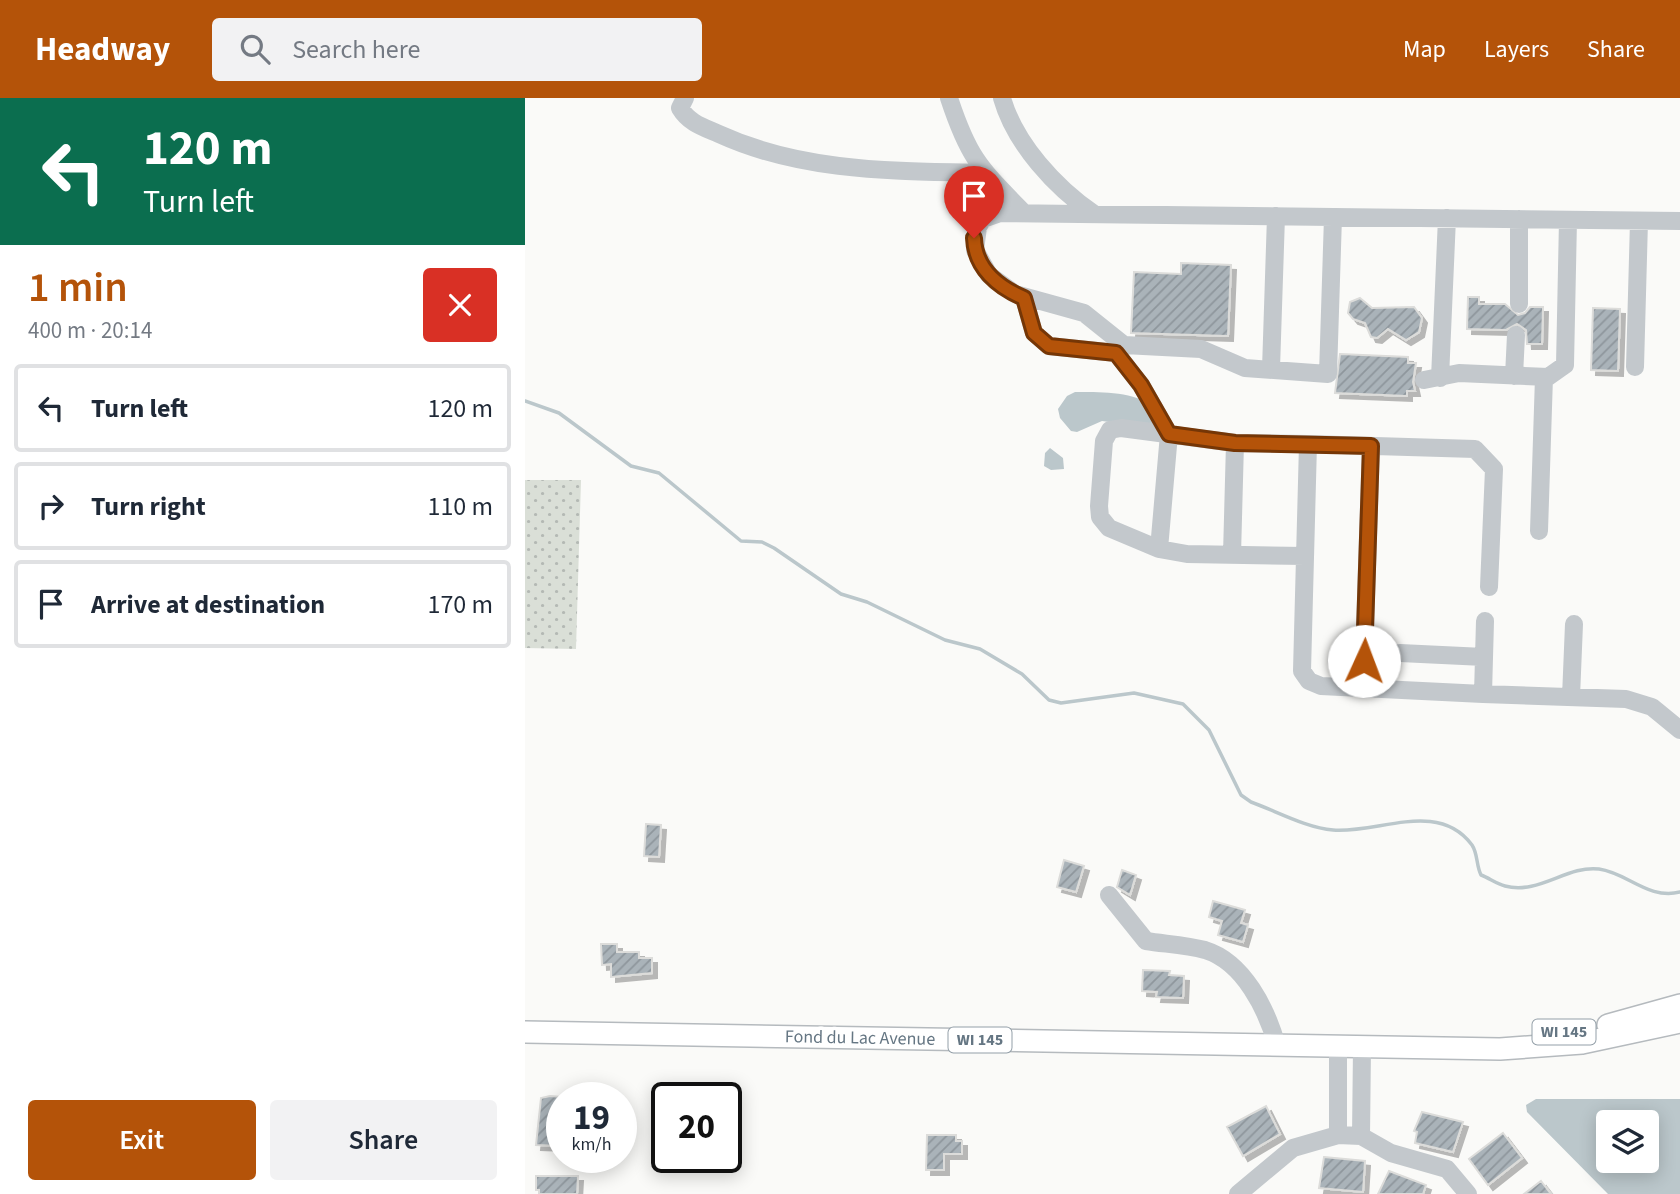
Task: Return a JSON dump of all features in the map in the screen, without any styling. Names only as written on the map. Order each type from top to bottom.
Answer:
[{"type":"main road","name":"Fond du Lac Avenue","points":[[1446,1047],[1599,1027],[1680,1005]]},
{"type":"main road","name":"Fond du Lac Avenue","points":[[525,1032],[1500,1049],[1552,1046],[1680,1022]]},
{"type":"street","points":[[685,98],[680,108],[687,119],[733,141],[802,162],[891,171],[982,173]]},
{"type":"street","points":[[949,98],[964,143],[982,173],[1024,213]]},
{"type":"street","points":[[1002,98],[1011,124],[1020,138],[1070,196],[1095,214]]},
{"type":"street","points":[[1333,217],[1328,374],[1245,368],[1201,349],[1123,345],[1084,313],[1024,298],[989,275],[975,250],[974,238],[978,227],[991,214],[1024,213],[1680,221]]},
{"type":"street","points":[[1271,369],[1276,216]]},
{"type":"street","points":[[1447,218],[1432,379],[1459,373],[1544,377],[1557,374],[1565,365],[1568,219]]},
{"type":"street","points":[[1519,219],[1519,304]]},
{"type":"street","points":[[1636,367],[1639,221]]},
{"type":"street","points":[[1024,298],[1034,333],[1049,346],[1116,353],[1141,385],[1169,434],[1159,549]]},
{"type":"street","points":[[1514,376],[1516,335]]},
{"type":"street","points":[[1539,531],[1544,377]]},
{"type":"street","points":[[1305,556],[1187,554],[1159,549],[1109,527],[1100,517],[1104,441],[1110,430],[1121,428],[1235,443],[1475,449],[1486,457],[1494,469],[1489,587]]},
{"type":"street","points":[[1232,555],[1235,443]]},
{"type":"street","points":[[1308,444],[1303,671],[1308,681],[1321,686],[1626,699],[1652,706],[1680,730]]},
{"type":"street","points":[[1363,688],[1371,446]]},
{"type":"street","points":[[1483,694],[1485,621]]},
{"type":"street","points":[[1571,697],[1574,624]]},
{"type":"street","points":[[1400,653],[1484,657]]},
{"type":"street","points":[[1109,895],[1146,941],[1206,950],[1224,960],[1242,977],[1269,1018],[1277,1046]]},
{"type":"street","points":[[1338,1048],[1338,1135]]},
{"type":"street","points":[[1361,1136],[1362,1048]]},
{"type":"street","points":[[1238,1194],[1293,1148],[1338,1135],[1361,1136],[1391,1153],[1447,1169],[1468,1194]]},
{"type":"shaded area","points":[[1075,392],[1130,396],[1159,410],[1153,424],[1146,427],[1102,421],[1077,432],[1071,431],[1060,418],[1058,409],[1067,396]]},
{"type":"shaded area","points":[[1050,448],[1063,458],[1064,469],[1051,470],[1044,466],[1045,453]]},
{"type":"shaded area","points":[[525,480],[581,480],[576,649],[525,648]]},
{"type":"shaded area","points":[[1536,1099],[1680,1099],[1680,1194],[1608,1194],[1527,1112],[1526,1105]]},
{"type":"building","points":[[1181,263],[1231,265],[1228,336],[1131,333],[1134,272],[1181,274]]},
{"type":"building","points":[[1468,297],[1479,297],[1479,304],[1505,304],[1518,315],[1525,313],[1530,307],[1543,307],[1542,344],[1527,344],[1526,330],[1517,324],[1506,330],[1467,329]]},
{"type":"building","points":[[1360,298],[1372,308],[1414,307],[1422,318],[1419,332],[1406,340],[1388,329],[1377,338],[1371,337],[1365,323],[1353,319],[1348,313],[1350,302]]},
{"type":"building","points":[[1593,308],[1620,309],[1618,371],[1591,370]]},
{"type":"building","points":[[1340,354],[1408,357],[1408,363],[1416,363],[1413,382],[1415,391],[1407,391],[1407,396],[1335,393]]},
{"type":"building","points":[[646,824],[661,825],[659,857],[644,856]]},
{"type":"building","points":[[1064,860],[1084,866],[1076,892],[1057,887]]},
{"type":"building","points":[[1122,870],[1136,875],[1130,895],[1117,887]]},
{"type":"building","points":[[1213,901],[1245,910],[1241,923],[1248,925],[1243,942],[1218,935],[1222,921],[1209,917]]},
{"type":"building","points":[[601,944],[617,944],[617,952],[639,952],[639,958],[652,958],[652,973],[611,977],[611,964],[602,965]]},
{"type":"building","points":[[1143,970],[1170,971],[1169,975],[1184,976],[1183,998],[1156,997],[1157,992],[1142,991]]},
{"type":"building","points":[[546,1097],[546,1145],[536,1145],[541,1098]]},
{"type":"building","points":[[1266,1106],[1280,1134],[1243,1156],[1227,1127]]},
{"type":"building","points":[[1422,1112],[1463,1122],[1453,1152],[1415,1143],[1417,1132],[1414,1131]]},
{"type":"building","points":[[1503,1133],[1522,1158],[1488,1185],[1469,1159]]},
{"type":"building","points":[[927,1135],[956,1135],[956,1141],[962,1141],[962,1154],[944,1154],[944,1170],[926,1170]]},
{"type":"building","points":[[1324,1157],[1365,1161],[1363,1192],[1319,1188]]},
{"type":"building","points":[[1389,1171],[1426,1185],[1423,1194],[1378,1194]]},
{"type":"building","points":[[536,1176],[578,1176],[577,1194],[539,1194],[539,1190],[536,1190]]},
{"type":"building","points":[[1541,1181],[1551,1194],[1524,1194]]},
{"type":"waterway","points":[[525,401],[559,413],[631,466],[659,473],[741,541],[762,542],[841,594],[867,602],[945,640],[980,649],[1022,674],[1049,700],[1061,703],[1134,693],[1183,704],[1209,730],[1241,795],[1251,802],[1323,829],[1350,830],[1425,821],[1442,824],[1458,831],[1472,845],[1481,875],[1505,886],[1530,887],[1576,871],[1599,869],[1658,892],[1680,892]]},
{"type":"route","points":[[974,238],[975,250],[989,275],[997,283],[1024,298],[1034,333],[1049,346],[1116,353],[1141,385],[1169,434],[1235,443],[1371,446],[1364,661]]}]
